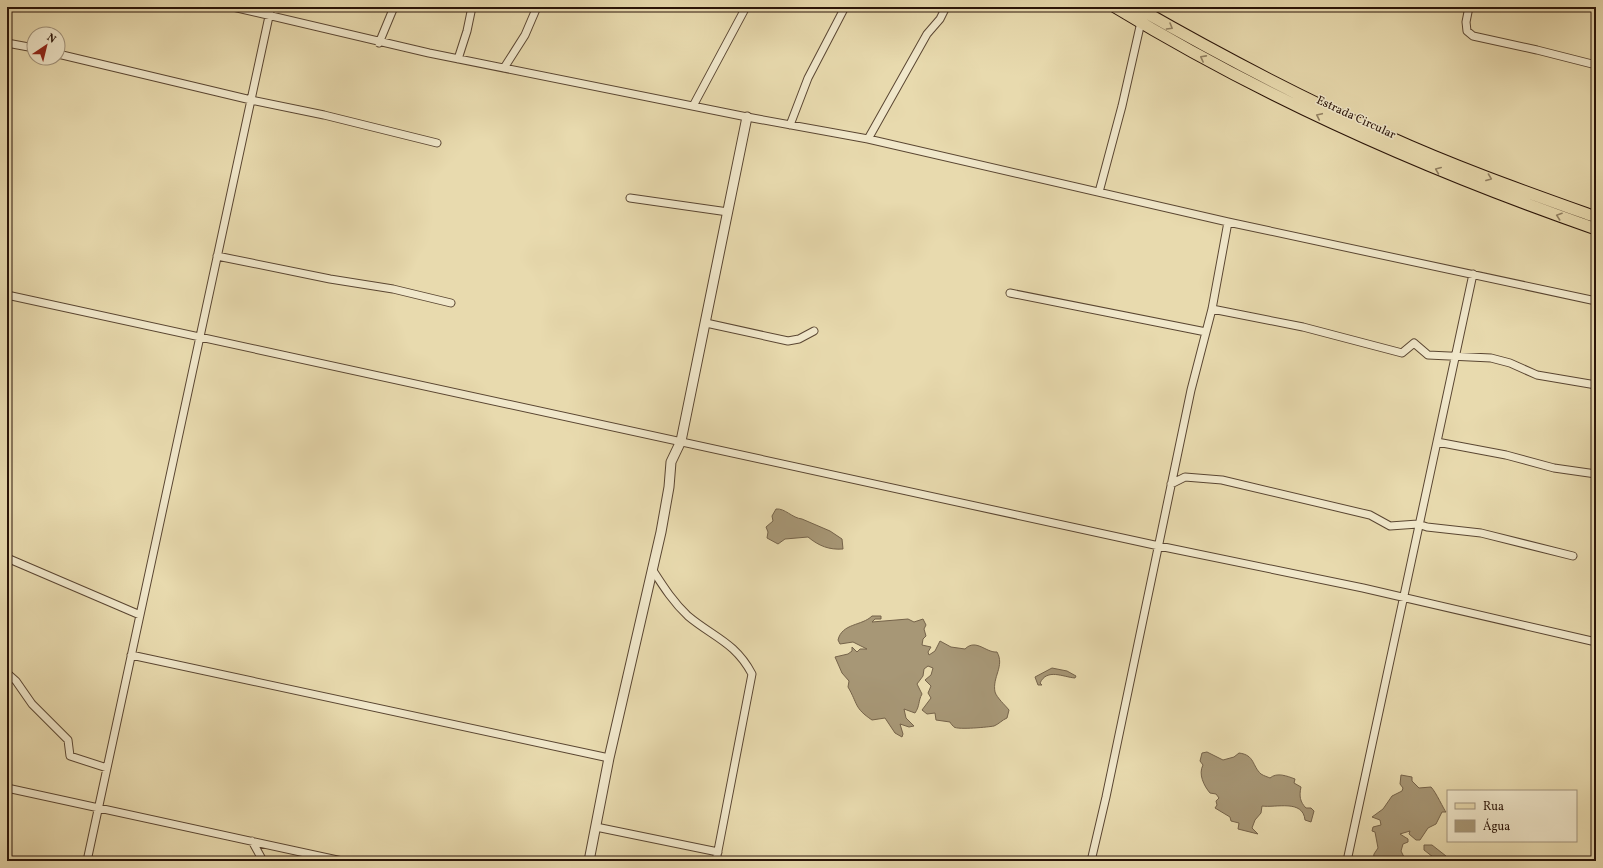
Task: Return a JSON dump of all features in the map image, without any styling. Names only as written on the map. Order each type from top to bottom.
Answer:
[{"type":"main road","name":"Estrada Circular","points":[[1115,7],[1181,46],[1269,92],[1384,146],[1493,192],[1596,229]]},
{"type":"main road","name":"Estrada Circular","points":[[1136,7],[1276,84],[1388,137],[1496,181],[1596,217]]},
{"type":"street","points":[[233,7],[379,43],[748,117],[868,139],[1228,222],[1596,301]]},
{"type":"street","points":[[87,861],[271,7]]},
{"type":"street","points":[[379,43],[394,7]]},
{"type":"street","points":[[458,59],[467,31],[472,7]]},
{"type":"street","points":[[504,68],[525,35],[537,7]]},
{"type":"street","points":[[693,106],[746,7]]},
{"type":"street","points":[[790,125],[808,78],[845,7]]},
{"type":"street","points":[[868,139],[927,34],[940,19],[946,7]]},
{"type":"street","points":[[1469,7],[1466,31],[1473,36],[1596,65]]},
{"type":"street","points":[[1099,192],[1122,106],[1141,22]]},
{"type":"street","points":[[7,42],[26,46]]},
{"type":"street","points":[[66,56],[251,100],[324,115],[370,128],[437,143]]},
{"type":"street","points":[[589,861],[609,758],[669,487],[671,462],[681,441],[748,117]]},
{"type":"street","points":[[630,198],[728,212]]},
{"type":"street","points":[[1091,861],[1106,797],[1191,390],[1212,309],[1228,222]]},
{"type":"street","points":[[217,256],[330,279],[393,289],[451,302]]},
{"type":"street","points":[[1347,861],[1418,524],[1473,274]]},
{"type":"street","points":[[1010,293],[1206,332]]},
{"type":"street","points":[[7,295],[1159,546],[1403,597],[1596,642]]},
{"type":"street","points":[[1212,309],[1303,327],[1402,353],[1414,344],[1428,355],[1492,358],[1510,363],[1537,375],[1596,385]]},
{"type":"street","points":[[706,323],[788,340],[799,339],[814,331]]},
{"type":"street","points":[[1437,442],[1506,455],[1568,471],[1596,474]]},
{"type":"street","points":[[1171,484],[1185,477],[1222,480],[1370,515],[1390,526],[1409,526],[1418,524],[1427,527],[1481,533],[1573,556]]},
{"type":"street","points":[[1161,532],[1170,548]]},
{"type":"street","points":[[7,558],[140,615]]},
{"type":"street","points":[[652,569],[671,598],[689,616],[739,653],[752,674],[716,861]]},
{"type":"street","points":[[131,655],[448,722],[609,758]]},
{"type":"street","points":[[7,673],[16,681],[32,704],[68,740],[70,756],[107,768]]},
{"type":"street","points":[[7,788],[342,861]]},
{"type":"street","points":[[596,827],[718,852]]},
{"type":"street","points":[[252,841],[263,861]]},
{"type":"water","points":[[776,509],[782,510],[795,517],[830,531],[842,539],[843,549],[824,547],[808,537],[785,539],[778,544],[767,538],[768,532],[766,527],[773,521],[772,516]]},
{"type":"water","points":[[872,616],[881,616],[881,619],[875,619],[872,622],[908,619],[914,622],[923,619],[926,625],[924,629],[926,636],[923,639],[922,645],[931,647],[928,652],[929,655],[935,651],[940,641],[951,647],[965,649],[969,646],[977,645],[993,652],[997,652],[1000,662],[995,681],[995,692],[1009,710],[1007,718],[994,726],[980,728],[957,728],[950,722],[936,720],[935,713],[927,714],[922,710],[931,698],[928,693],[931,686],[925,680],[931,675],[933,668],[928,666],[924,669],[923,676],[917,684],[922,694],[917,710],[915,713],[904,709],[906,718],[914,726],[909,727],[900,724],[903,734],[902,737],[895,733],[885,718],[872,720],[866,716],[859,709],[848,687],[849,681],[842,673],[835,657],[848,654],[852,651],[852,647],[857,652],[860,649],[867,649],[853,642],[840,644],[838,640],[840,634],[844,630],[863,622]]},
{"type":"water","points":[[1052,668],[1067,671],[1076,676],[1075,678],[1056,674],[1051,675],[1043,678],[1040,683],[1042,685],[1038,685],[1035,677]]},
{"type":"water","points":[[1207,752],[1223,760],[1234,757],[1239,753],[1244,754],[1251,758],[1258,771],[1263,775],[1270,778],[1276,775],[1282,775],[1295,779],[1294,783],[1301,787],[1300,796],[1302,803],[1306,808],[1311,808],[1314,811],[1311,822],[1305,820],[1303,813],[1294,807],[1262,806],[1261,813],[1255,820],[1252,828],[1258,834],[1238,829],[1239,823],[1231,821],[1230,817],[1215,808],[1217,805],[1216,801],[1219,798],[1216,794],[1210,793],[1201,776],[1203,765],[1200,761],[1202,753]]},
{"type":"water","points":[[1401,775],[1412,777],[1412,781],[1419,788],[1431,787],[1446,812],[1442,812],[1436,824],[1428,828],[1420,840],[1416,840],[1409,834],[1410,831],[1400,834],[1408,839],[1408,842],[1403,844],[1401,851],[1406,861],[1373,861],[1374,854],[1378,848],[1375,832],[1372,831],[1373,827],[1381,825],[1380,820],[1372,817],[1383,809],[1392,796],[1402,791],[1403,788],[1400,784]]},
{"type":"water","points":[[1424,845],[1432,845],[1446,856],[1447,861],[1433,861],[1433,857],[1424,850]]}]
